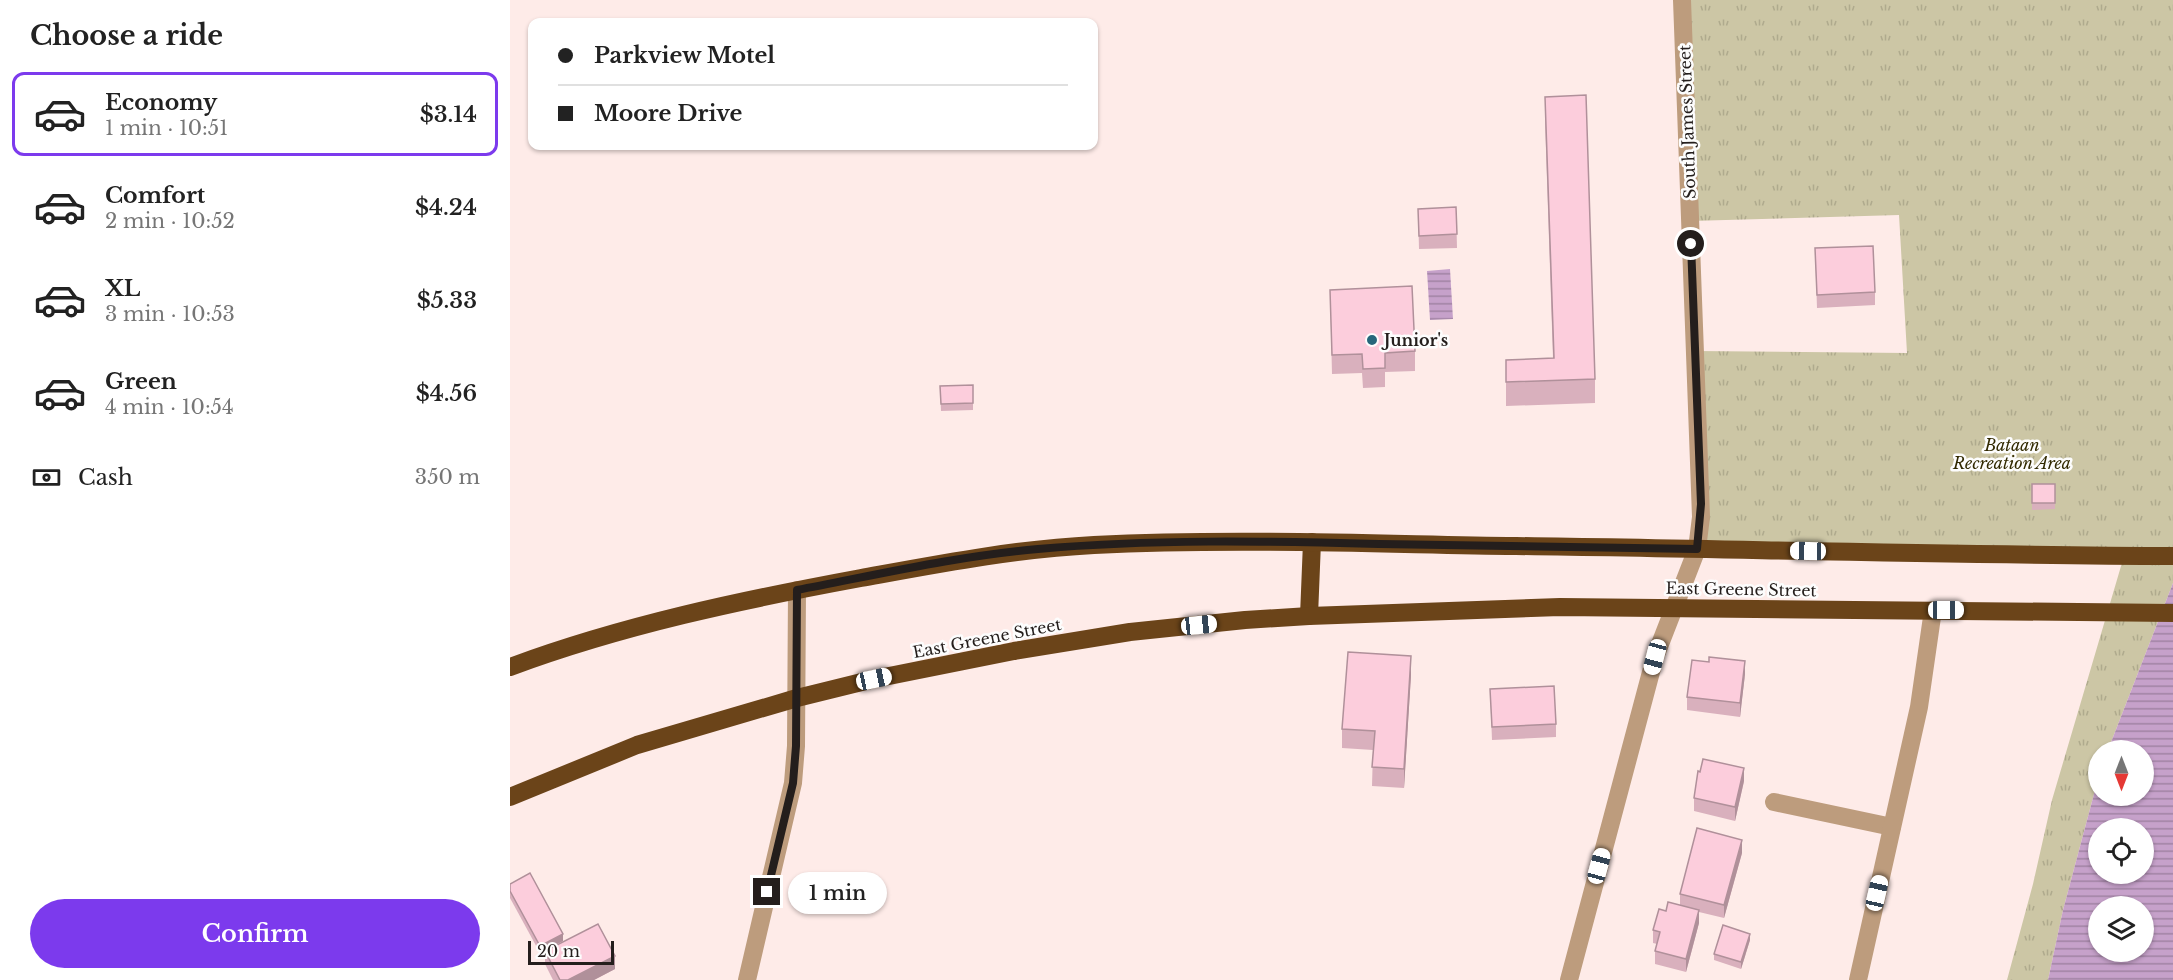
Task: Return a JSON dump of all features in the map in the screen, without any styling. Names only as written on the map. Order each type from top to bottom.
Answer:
[{"type":"highway","points":[[510,667],[608,634],[797,590],[981,556],[1036,549],[1179,542],[1312,542],[2173,556]]},
{"type":"highway","points":[[1309,616],[1312,542]]},
{"type":"highway","name":"East Greene Street","points":[[510,797],[637,745],[797,698],[874,679],[1014,651],[1130,633],[1245,620],[1560,607],[2173,613]]},
{"type":"street","name":"South James Street","points":[[1569,980],[1655,657],[1697,549],[1701,504],[1682,0]]},
{"type":"street","points":[[747,980],[793,783],[797,698],[797,590]]},
{"type":"street","points":[[1858,980],[1918,707],[1933,610]]},
{"type":"street","points":[[1774,802],[1892,827]]},
{"type":"green space","name":"Bataan Recreation Area","points":[[1682,0],[2173,0],[2173,583],[2112,740],[2088,740],[2088,806],[2091,806],[2063,910],[2048,980],[2007,980],[2033,884],[2052,800],[2124,556],[1697,549],[1695,351],[1907,353],[1899,215],[1690,221]]},
{"type":"shaded area","points":[[1450,269],[1453,319],[1430,320],[1427,271]]},
{"type":"shaded area","points":[[2173,583],[2173,980],[2048,980],[2063,910],[2091,806],[2154,806],[2154,740],[2112,740]]},
{"type":"building","points":[[1586,95],[1595,379],[1506,382],[1506,360],[1554,358],[1545,97]]},
{"type":"building","points":[[1456,207],[1457,234],[1419,236],[1418,209]]},
{"type":"building","points":[[1873,246],[1875,292],[1817,295],[1815,248]]},
{"type":"building","name":"Junior's","points":[[1412,286],[1415,351],[1385,353],[1385,368],[1363,369],[1362,354],[1332,355],[1330,290]]},
{"type":"building","points":[[973,385],[973,403],[941,404],[940,386]]},
{"type":"building","points":[[2032,484],[2055,484],[2055,503],[2032,503]]},
{"type":"building","points":[[1348,652],[1411,656],[1404,769],[1372,767],[1375,731],[1342,729]]},
{"type":"building","points":[[1709,657],[1745,661],[1740,703],[1687,697],[1692,660],[1709,662]]},
{"type":"building","points":[[1554,686],[1556,724],[1492,727],[1490,689]]},
{"type":"building","points":[[1703,759],[1744,768],[1735,807],[1694,798],[1698,771],[1700,772]]},
{"type":"building","points":[[1697,828],[1742,840],[1724,905],[1680,894]]},
{"type":"building","points":[[530,873],[563,934],[540,946],[510,891],[510,884]]},
{"type":"building","points":[[1668,902],[1699,910],[1686,959],[1655,951],[1660,932],[1653,930],[1659,909],[1666,911]]},
{"type":"building","points":[[598,924],[615,956],[568,980],[560,980],[545,951]]},
{"type":"building","points":[[1723,925],[1750,934],[1741,962],[1714,954]]},
{"type":"place","name":"Junior's","points":[[1372,340]]},
{"type":"route","points":[[767,892],[793,783],[796,746],[797,590],[981,556],[1094,545],[1179,542],[1312,542],[1697,549],[1701,504],[1691,244]]}]
